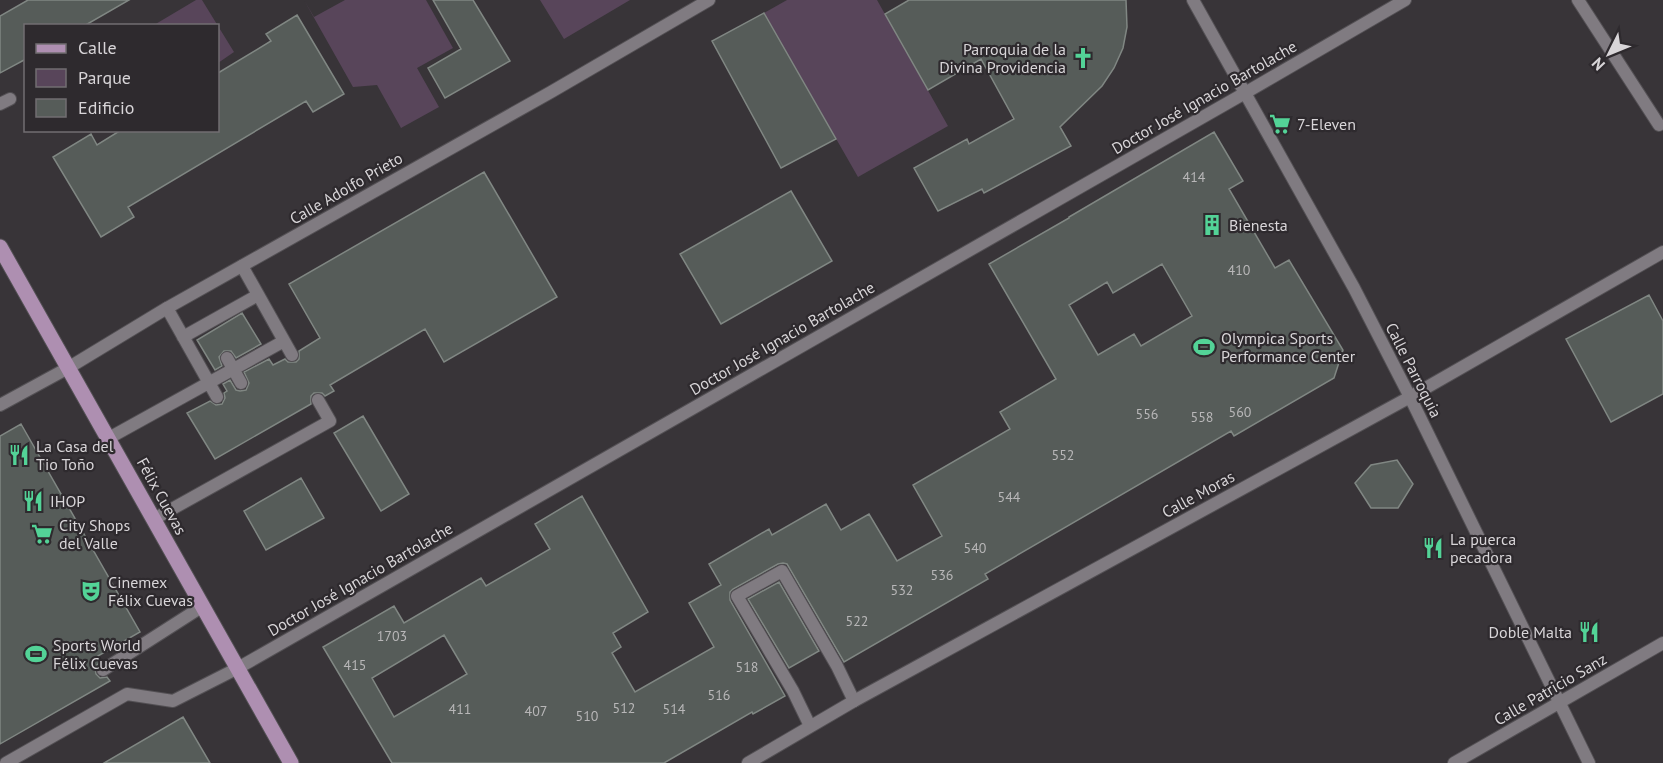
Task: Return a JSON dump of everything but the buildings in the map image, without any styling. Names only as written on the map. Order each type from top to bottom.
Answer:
[{"type":"main road","name":"Félix Cuevas","points":[[0,247],[291,763]]},
{"type":"street","name":"Calle Adolfo Prieto","points":[[0,405],[709,0]]},
{"type":"street","name":"Calle Parroquia","points":[[1193,0],[1354,288],[1410,397],[1589,763]]},
{"type":"street","name":"Doctor José Ignacio Bartolache","points":[[6,763],[127,694],[173,701],[237,668],[1405,0]]},
{"type":"street","points":[[1578,0],[1659,125]]},
{"type":"street","name":"Calle Moras","points":[[748,763],[854,700],[1410,397],[1663,252]]},
{"type":"street","points":[[242,266],[292,355]]},
{"type":"street","points":[[183,337],[210,327],[258,295]]},
{"type":"street","points":[[167,308],[217,397]]},
{"type":"street","points":[[109,438],[209,383],[230,364],[247,354],[284,341]]},
{"type":"street","points":[[230,364],[241,383]]},
{"type":"street","points":[[154,519],[330,421],[318,400]]},
{"type":"street","points":[[810,726],[793,691],[737,596],[782,571],[854,700]]},
{"type":"street","points":[[103,669],[203,606]]},
{"type":"street","name":"Calle Patricio Sanz","points":[[1454,763],[1663,643]]},
{"type":"green space","points":[[196,0],[202,0],[217,24],[156,24]]},
{"type":"green space","points":[[304,0],[314,17],[345,0],[426,0],[453,48],[417,68],[439,107],[401,128],[377,85],[353,87]]},
{"type":"green space","points":[[540,0],[630,0],[564,39]]},
{"type":"green space","points":[[787,0],[877,0],[948,126],[858,177],[764,13]]},
{"type":"green space","points":[[219,28],[234,52],[219,62]]},
{"type":"place","name":"Parroquia de la Divina Providencia","points":[[1083,58]]},
{"type":"place","name":"7-Eleven","points":[[1280,124]]},
{"type":"place","name":"Bienesta","points":[[1212,225]]},
{"type":"place","name":"Olympica Sports Performance Center","points":[[1204,347]]},
{"type":"place","name":"La Casa del Tio Toño","points":[[19,455]]},
{"type":"place","name":"IHOP","points":[[33,501]]},
{"type":"place","name":"City Shops del Valle","points":[[42,534]]},
{"type":"place","name":"La puerca pecadora","points":[[1433,548]]},
{"type":"place","name":"Cinemex Félix Cuevas","points":[[91,591]]},
{"type":"place","name":"Doble Malta","points":[[1589,632]]},
{"type":"place","name":"Sports World Félix Cuevas","points":[[36,654]]}]
